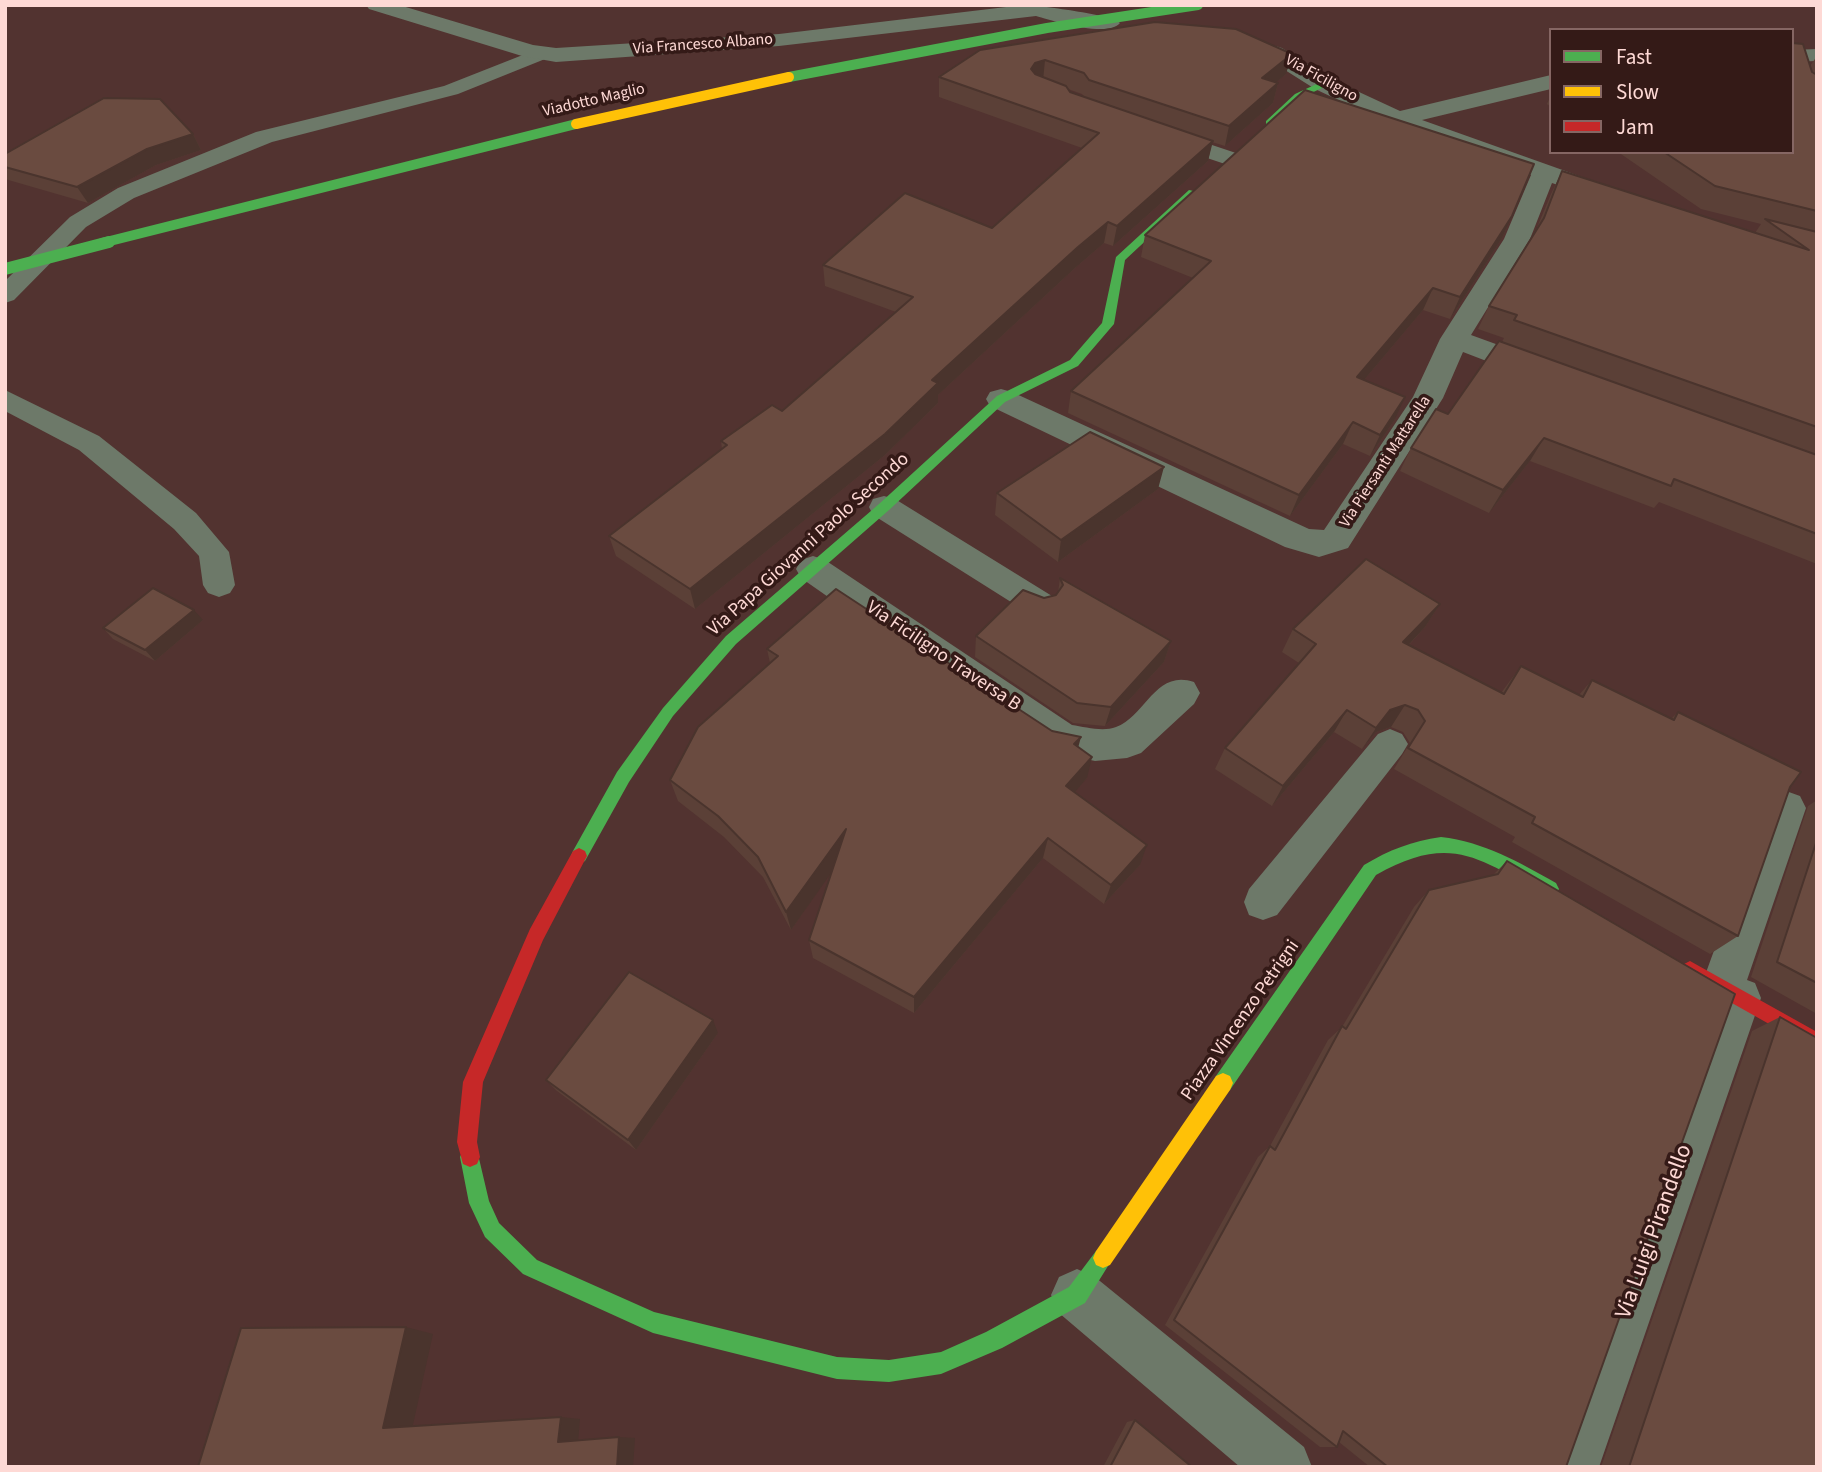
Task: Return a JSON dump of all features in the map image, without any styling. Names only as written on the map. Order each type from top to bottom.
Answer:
[{"type":"street","name":"Via Francesco Albano","points":[[376,5],[543,54],[584,55],[779,40],[1040,8]]},
{"type":"street","name":"Viadotto Maglio","points":[[5,269],[313,186],[608,115],[925,48],[1198,5]]},
{"type":"street","points":[[1040,8],[1075,20],[1180,30]]},
{"type":"street","name":"Via Ficiligno","points":[[1216,36],[1274,53],[1323,84],[1397,118],[1637,203]]},
{"type":"street","points":[[1397,118],[1549,82]]},
{"type":"street","points":[[1259,132],[1298,96],[1323,84]]},
{"type":"street","name":"Via Papa Giovanni Paolo Secondo","points":[[1077,1295],[994,1340],[940,1363],[889,1371],[838,1367],[653,1322],[530,1267],[492,1230],[479,1203],[467,1142],[473,1082],[536,934],[623,777],[668,712],[731,640],[884,507],[1001,399],[1074,363],[1108,324],[1116,269],[1121,259],[1235,154]]},
{"type":"street","name":"Via Piersanti Mattarella","points":[[1001,399],[1297,538],[1319,545],[1336,539],[1428,398],[1454,339],[1517,239],[1545,170]]},
{"type":"street","points":[[1454,339],[1570,382]]},
{"type":"street","name":"Via Ficiligno Traversa B","points":[[813,569],[1063,740],[1095,745],[1127,742],[1181,693]]},
{"type":"street","name":"Via Luigi Pirandello","points":[[1570,1467],[1731,993],[1786,808]]},
{"type":"street","name":"Piazza Vincenzo Petrigni","points":[[1077,1295],[1370,870],[1388,856],[1409,847],[1458,845],[1484,851],[1567,899]]},
{"type":"street","points":[[1675,961],[1817,1042]]},
{"type":"street","points":[[1077,1295],[1284,1467]]},
{"type":"lane","points":[[5,295],[78,222],[126,193],[264,137],[451,90],[543,54]]},
{"type":"lane","points":[[1794,56],[1817,55]]},
{"type":"lane","points":[[1141,128],[1235,154]]},
{"type":"lane","points":[[5,399],[89,443],[185,521],[214,552],[219,586]]},
{"type":"lane","points":[[884,507],[1041,604]]},
{"type":"lane","points":[[1263,902],[1390,744]]},
{"type":"building","points":[[1155,22],[1236,29],[1292,54],[1262,78],[1278,83],[1229,126],[1089,80],[1084,73],[1045,60],[1035,63],[1031,69],[1035,74],[1066,86],[1070,92],[1213,141],[1117,226],[1108,222],[1078,247],[932,380],[938,383],[885,434],[690,589],[609,536],[727,445],[721,441],[772,405],[782,411],[913,297],[823,265],[905,193],[992,228],[1099,133],[939,77],[980,50]]},
{"type":"building","points":[[1794,43],[1803,44],[1812,72],[1817,75],[1817,211],[1715,186],[1667,154],[1794,154]]},
{"type":"building","points":[[1305,90],[1534,164],[1512,216],[1460,297],[1433,288],[1357,377],[1405,397],[1380,435],[1353,422],[1299,495],[1071,391],[1211,261],[1145,235]]},
{"type":"building","points":[[104,98],[160,99],[193,134],[147,149],[77,187],[5,167],[5,154]]},
{"type":"building","points":[[1562,171],[1809,250],[1765,219],[1817,232],[1817,427],[1514,320],[1517,315],[1489,306],[1544,218]]},
{"type":"building","points":[[1499,341],[1817,455],[1817,534],[1674,479],[1671,486],[1544,438],[1503,490],[1411,448],[1436,409],[1448,414]]},
{"type":"building","points":[[1090,432],[1164,467],[1061,540],[997,493]]},
{"type":"building","points":[[1366,559],[1440,604],[1403,642],[1504,694],[1521,666],[1583,697],[1592,680],[1674,720],[1678,712],[1801,772],[1790,787],[1738,936],[1532,823],[1535,817],[1408,748],[1425,721],[1418,710],[1405,705],[1390,710],[1376,728],[1347,710],[1283,786],[1225,748],[1316,644],[1293,629]]},
{"type":"building","points":[[1060,578],[1171,641],[1111,707],[1077,703],[976,636],[1023,590],[1044,598],[1056,595],[1063,585]]},
{"type":"building","points":[[153,588],[194,610],[145,650],[103,628]]},
{"type":"building","points":[[836,589],[1052,731],[1081,737],[1074,744],[1092,757],[1066,786],[1147,845],[1111,885],[1048,838],[914,997],[809,940],[846,829],[786,912],[758,857],[718,816],[670,780],[698,727],[778,656],[767,649]]},
{"type":"building","points":[[1817,840],[1817,983],[1777,962]]},
{"type":"building","points":[[1507,861],[1735,994],[1566,1467],[1388,1467],[1343,1431],[1337,1447],[1174,1320],[1270,1146],[1275,1150],[1342,1026],[1346,1029],[1429,890],[1498,874]]},
{"type":"building","points":[[629,972],[713,1020],[628,1140],[546,1080]]},
{"type":"building","points":[[1780,1017],[1817,1038],[1817,1467],[1629,1467]]},
{"type":"building","points":[[406,1327],[383,1428],[561,1417],[558,1442],[619,1437],[617,1467],[198,1467],[241,1328]]},
{"type":"building","points":[[1135,1420],[1192,1467],[1110,1467]]},
{"type":"traffic: fast","points":[[789,77],[1047,28],[1198,5]]},
{"type":"traffic: fast","points":[[1269,123],[1298,96],[1323,84]]},
{"type":"traffic: fast","points":[[5,269],[301,191],[576,124]]},
{"type":"traffic: fast","points":[[579,856],[623,777],[668,712],[731,640],[884,507],[1001,399],[1074,363],[1108,324],[1120,259],[1193,192]]},
{"type":"traffic: fast","points":[[1223,1083],[1370,870],[1396,855],[1419,847],[1462,847],[1503,863],[1550,889]]},
{"type":"traffic: fast","points":[[470,1157],[479,1203],[492,1230],[530,1267],[653,1322],[837,1368],[889,1371],[941,1363],[994,1340],[1077,1295],[1103,1258]]},
{"type":"traffic: slow","points":[[576,124],[789,77]]},
{"type":"traffic: slow","points":[[1103,1258],[1223,1083]]},
{"type":"traffic: jam","points":[[470,1157],[467,1142],[473,1082],[536,935],[579,856]]},
{"type":"traffic: jam","points":[[1690,970],[1817,1042]]}]
